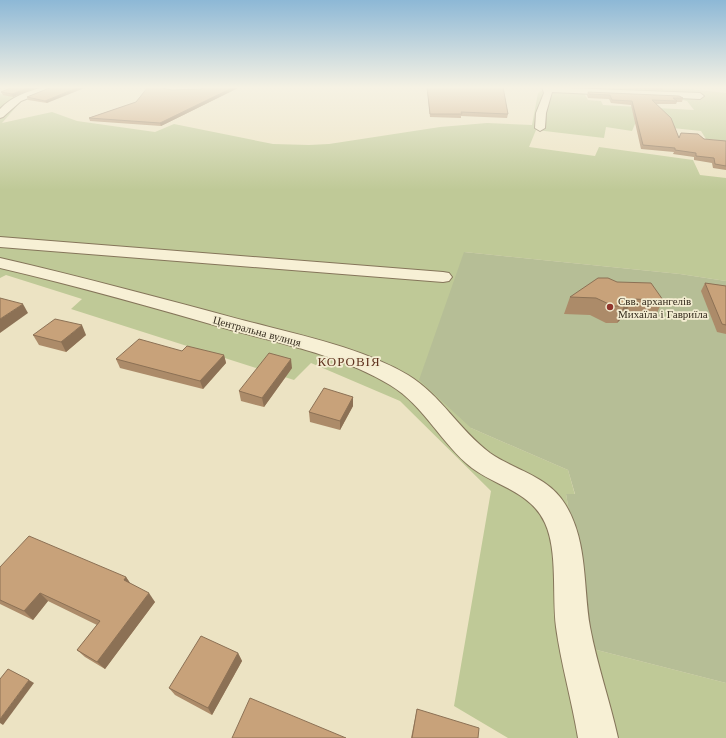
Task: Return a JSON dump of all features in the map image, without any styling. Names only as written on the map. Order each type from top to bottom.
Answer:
[{"type":"street","points":[[540,121],[540,128]]},
{"type":"street","points":[[0,242],[443,277]]},
{"type":"street","name":"Центральна вулиця","points":[[0,263],[58,276],[286,338],[354,360],[380,371],[413,390],[428,403],[469,449],[481,460],[527,484],[543,496],[556,514],[562,532],[577,647],[598,738]]},
{"type":"green space","points":[[0,121],[3,121],[2,123],[9,121],[80,121],[155,132],[174,124],[273,144],[309,145],[329,144],[440,127],[487,123],[532,125],[533,121],[726,121],[726,141],[706,139],[701,131],[635,124],[632,131],[606,127],[604,138],[536,130],[529,147],[595,156],[599,147],[693,160],[700,175],[726,178],[726,281],[680,274],[464,252],[471,428],[568,470],[575,495],[566,494],[593,649],[726,683],[726,738],[508,738],[454,706],[491,491],[400,401],[311,363],[294,380],[71,309],[82,299],[6,275],[0,278]]},
{"type":"green space","points":[[464,252],[680,274],[726,281],[726,683],[593,649],[566,494],[575,494],[568,470],[471,428],[419,380]]},
{"type":"building","points":[[138,121],[163,121],[160,123]]},
{"type":"building","points":[[637,121],[672,121],[679,138],[681,133],[698,134],[704,139],[726,141],[726,166],[715,164],[714,158],[696,156],[696,153],[675,150],[675,148],[643,145]]},
{"type":"building","points":[[598,278],[608,278],[617,282],[651,283],[663,300],[632,299],[624,306],[613,306],[596,298],[570,297]]},
{"type":"building","points":[[705,283],[726,286],[726,325],[722,324]]},
{"type":"building","points":[[0,298],[23,304],[0,319]]},
{"type":"building","points":[[55,319],[82,325],[61,342],[33,335]]},
{"type":"building","points":[[139,339],[182,351],[187,346],[224,355],[200,381],[116,359]]},
{"type":"building","points":[[269,353],[291,359],[262,398],[239,391]]},
{"type":"building","points":[[324,388],[353,397],[340,421],[309,412]]},
{"type":"building","points":[[29,536],[126,577],[124,580],[149,593],[97,662],[77,650],[100,621],[40,593],[24,611],[0,600],[0,567]]},
{"type":"building","points":[[201,636],[238,653],[208,708],[169,688]]},
{"type":"building","points":[[8,669],[29,680],[0,719],[0,679]]},
{"type":"building","points":[[250,698],[346,738],[232,738]]},
{"type":"building","points":[[417,709],[479,728],[478,738],[412,738]]},
{"type":"place","name":"Свв. архангелів Михаїла і Гавриїла","points":[[610,307]]},
{"type":"district","name":"КОРОВІЯ","points":[[349,361]]}]
